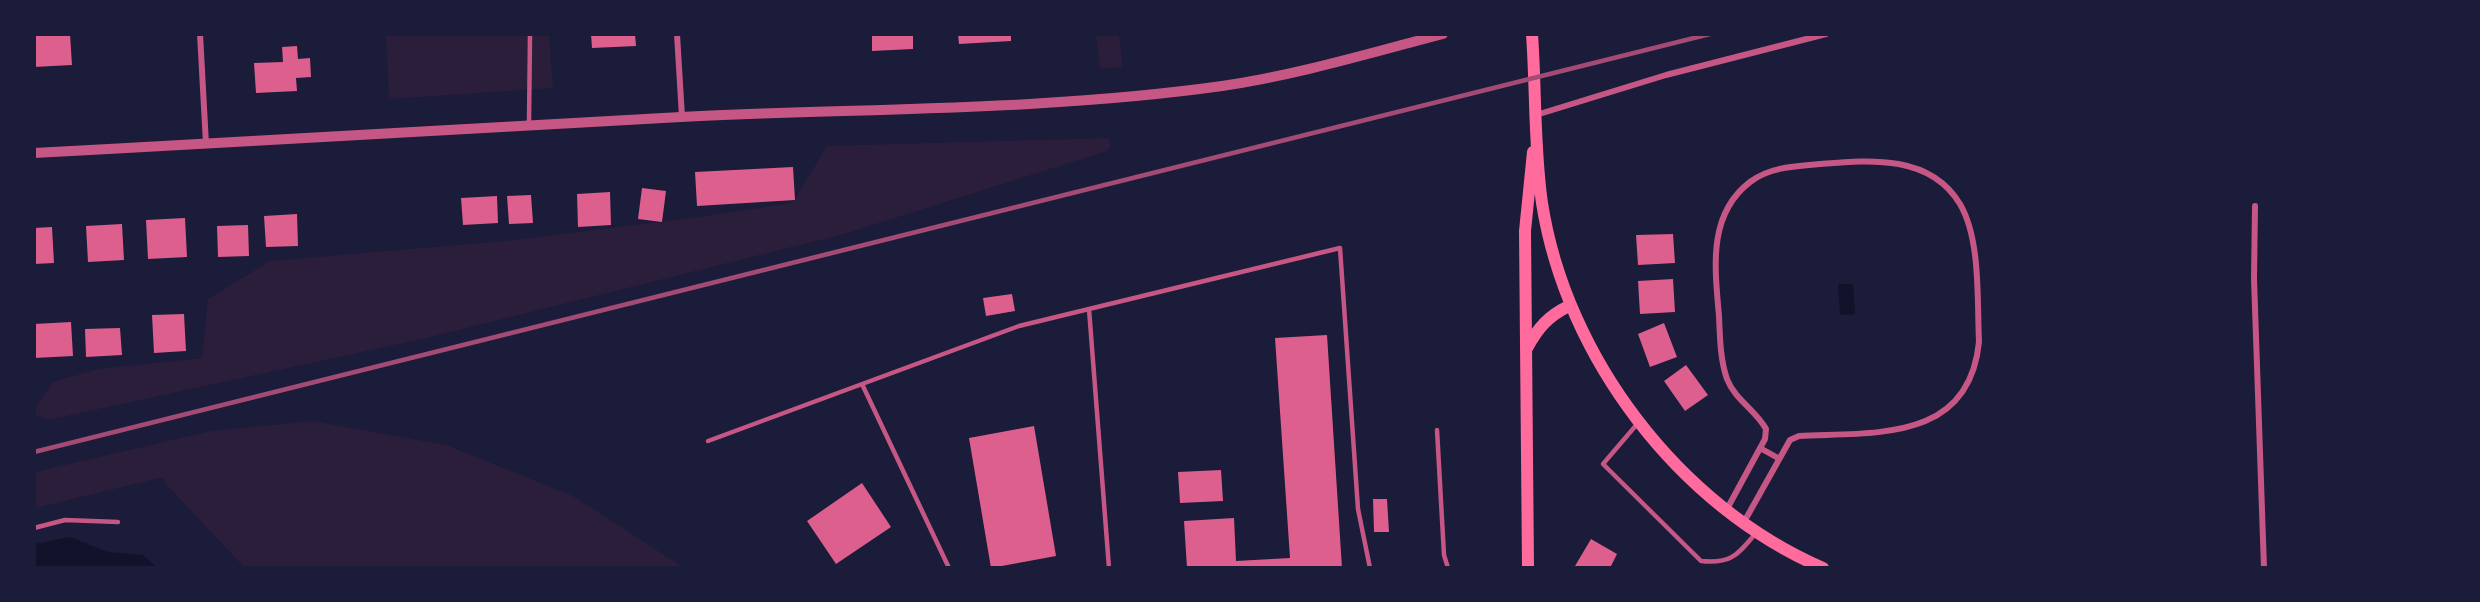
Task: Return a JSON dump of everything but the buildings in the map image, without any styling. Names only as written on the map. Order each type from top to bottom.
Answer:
[{"type":"main road","points":[[1532,34],[1542,203],[1569,306],[1590,349],[1617,393],[1691,480],[1757,532],[1823,567]]},
{"type":"main road","points":[[1528,567],[1525,231],[1536,115]]},
{"type":"main road","points":[[1526,350],[1538,328],[1552,315],[1569,306]]},
{"type":"street","points":[[200,34],[206,144]]},
{"type":"street","points":[[677,34],[682,117]]},
{"type":"street","points":[[34,153],[682,117],[1046,102],[1211,87],[1308,70],[1443,34]]},
{"type":"street","points":[[1536,115],[1666,75],[1826,34]]},
{"type":"street","points":[[1726,509],[1765,439],[1766,429],[1734,393],[1722,359],[1714,247],[1726,210],[1751,182],[1787,167],[1871,159],[1912,166],[1931,176],[1947,188],[1959,204],[1973,243],[1979,342],[1978,357],[1970,378],[1950,407],[1922,425],[1902,430],[1799,436],[1790,440],[1744,522]]},
{"type":"street","points":[[2255,206],[2254,279],[2264,567]]},
{"type":"street","points":[[1760,448],[1778,458]]},
{"type":"lane","points":[[530,34],[530,126]]},
{"type":"lane","points":[[708,441],[1019,326],[1341,248],[1358,509],[1370,567]]},
{"type":"lane","points":[[1089,309],[1109,567]]},
{"type":"lane","points":[[862,384],[949,567]]},
{"type":"lane","points":[[1640,421],[1603,464],[1701,561],[1719,563],[1735,557],[1757,532]]},
{"type":"lane","points":[[1437,430],[1444,555],[1448,567]]},
{"type":"lane","points":[[34,528],[65,520],[118,522]]},
{"type":"shaded area","points":[[386,35],[549,35],[553,88],[389,99]]},
{"type":"shaded area","points":[[1096,35],[1119,35],[1123,67],[1100,69]]},
{"type":"shaded area","points":[[1109,138],[1111,146],[1107,151],[844,234],[422,339],[48,420],[35,414],[35,408],[53,382],[99,369],[202,358],[208,299],[270,261],[505,241],[793,203],[827,146]]},
{"type":"shaded area","points":[[1838,284],[1853,284],[1855,314],[1840,315]]},
{"type":"shaded area","points":[[313,421],[446,445],[573,496],[683,567],[244,567],[164,482],[164,477],[35,508],[35,472],[211,431]]},
{"type":"shaded area","points":[[70,537],[108,552],[143,555],[156,567],[35,567],[35,544]]},
{"type":"railway","points":[[34,452],[1710,34]]}]
